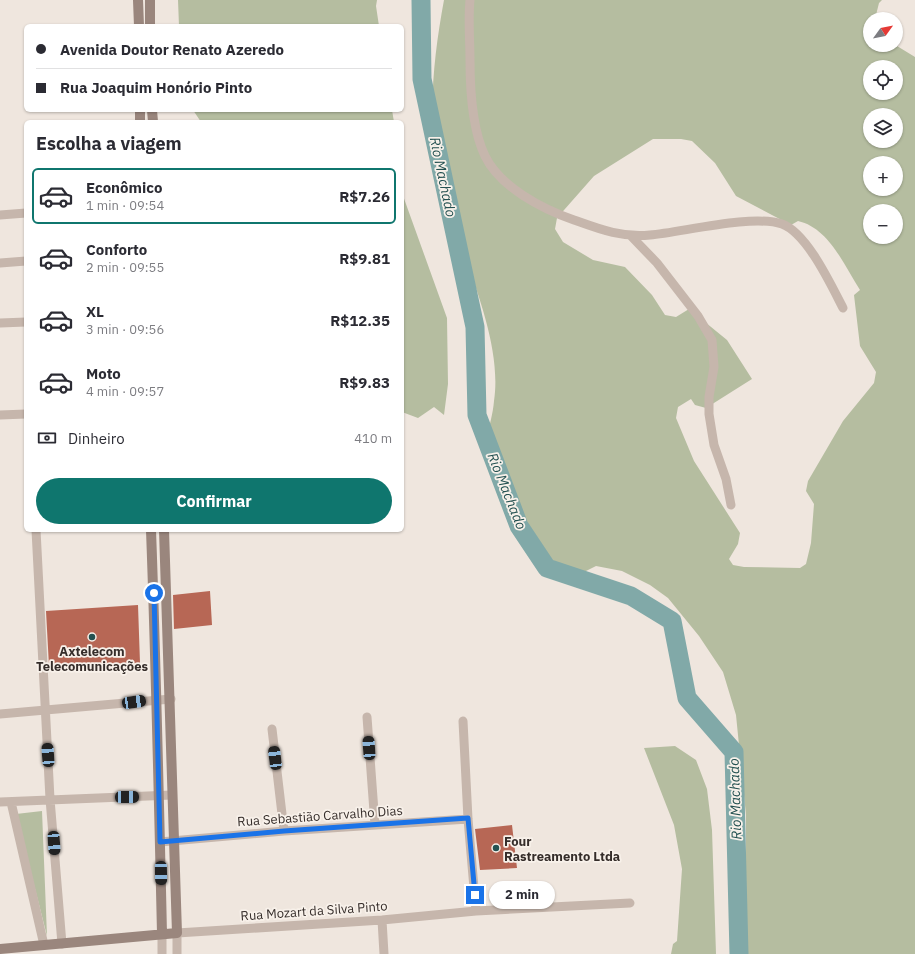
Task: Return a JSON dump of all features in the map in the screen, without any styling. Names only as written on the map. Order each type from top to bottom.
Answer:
[{"type":"street","points":[[138,0],[139,23],[150,23],[150,0]]},
{"type":"street","points":[[470,0],[470,82],[476,123],[485,156],[503,180],[521,194],[566,217],[610,232],[631,236],[740,223],[771,222],[782,224],[798,236],[816,258],[843,308]]},
{"type":"street","points":[[0,215],[24,213]]},
{"type":"street","points":[[631,236],[657,263],[698,316],[712,340],[714,367],[709,397],[709,414],[714,445],[726,479],[731,505]]},
{"type":"street","points":[[0,263],[24,261]]},
{"type":"street","points":[[0,323],[24,322]]},
{"type":"street","points":[[0,414],[24,414]]},
{"type":"street","points":[[36,532],[50,799],[62,944]]},
{"type":"street","points":[[151,532],[154,593],[154,651],[158,699],[158,796],[162,954]]},
{"type":"street","points":[[164,532],[165,593],[171,699],[173,841],[177,954]]},
{"type":"street","points":[[152,555],[164,555]]},
{"type":"street","points":[[154,593],[165,593]]},
{"type":"street","points":[[154,651],[168,650]]},
{"type":"street","points":[[0,714],[171,699]]},
{"type":"street","points":[[367,717],[375,825]]},
{"type":"street","points":[[463,721],[468,818],[476,910]]},
{"type":"street","points":[[272,729],[284,831]]},
{"type":"street","points":[[158,734],[171,732]]},
{"type":"street","points":[[158,764],[172,763]]},
{"type":"street","points":[[0,802],[172,795]]},
{"type":"street","points":[[11,802],[44,945]]},
{"type":"street","name":"Rua Sebastião Carvalho Dias","points":[[160,842],[284,831],[468,818]]},
{"type":"street","name":"Rua Mozart da Silva Pinto","points":[[0,949],[162,934],[382,920],[476,910],[630,903]]},
{"type":"street","points":[[382,920],[384,954]]},
{"type":"green space","points":[[178,0],[377,0],[376,6],[379,24],[179,24]]},
{"type":"green space","points":[[444,0],[882,0],[879,3],[877,12],[863,12],[863,52],[903,52],[903,50],[915,57],[915,954],[737,954],[737,940],[746,869],[746,815],[736,715],[723,672],[699,636],[668,598],[650,585],[622,571],[596,566],[566,581],[554,576],[509,506],[501,463],[486,439],[494,401],[495,375],[492,348],[486,320],[448,209],[436,161],[432,115],[434,69]],"holes":[[[653,139],[681,139],[692,141],[715,163],[736,196],[791,225],[798,221],[819,231],[842,259],[860,290],[854,295],[860,346],[876,372],[874,383],[843,421],[808,481],[806,491],[814,504],[811,543],[806,564],[800,568],[744,567],[733,565],[729,559],[738,544],[740,533],[694,461],[676,418],[678,407],[691,399],[695,405],[706,408],[752,379],[727,340],[689,309],[676,317],[665,315],[652,295],[625,267],[593,260],[563,242],[555,229],[557,218],[594,176]]]},
{"type":"green space","points":[[194,112],[392,112],[394,120],[200,120]]},
{"type":"green space","points":[[404,199],[447,318],[448,384],[444,415],[434,407],[418,418],[404,413]]},
{"type":"green space","points":[[675,746],[696,760],[707,789],[712,830],[716,954],[671,954],[673,944],[677,941],[682,869],[674,825],[644,748]]},
{"type":"green space","points":[[42,811],[47,936],[16,814]]},
{"type":"building","name":"Axtelecom Telecomunicações","points":[[210,591],[212,625],[174,629],[173,595]]},
{"type":"building","name":"Axtelecom Telecomunicações","points":[[138,605],[140,663],[49,666],[46,611]]},
{"type":"building","name":"Four Rastreamento Ltda","points":[[512,825],[517,868],[480,870],[475,829]]},
{"type":"waterway","name":"Rio Machado","points":[[421,0],[422,79],[475,327],[477,415],[519,526],[547,568],[631,596],[672,621],[687,698],[734,752],[739,954]]},
{"type":"place","name":"Axtelecom Telecomunicações","points":[[92,637]]},
{"type":"place","name":"Four Rastreamento Ltda","points":[[496,848]]},
{"type":"route","points":[[154,593],[154,651],[158,699],[158,796],[160,842],[284,831],[468,818],[475,895]]}]
